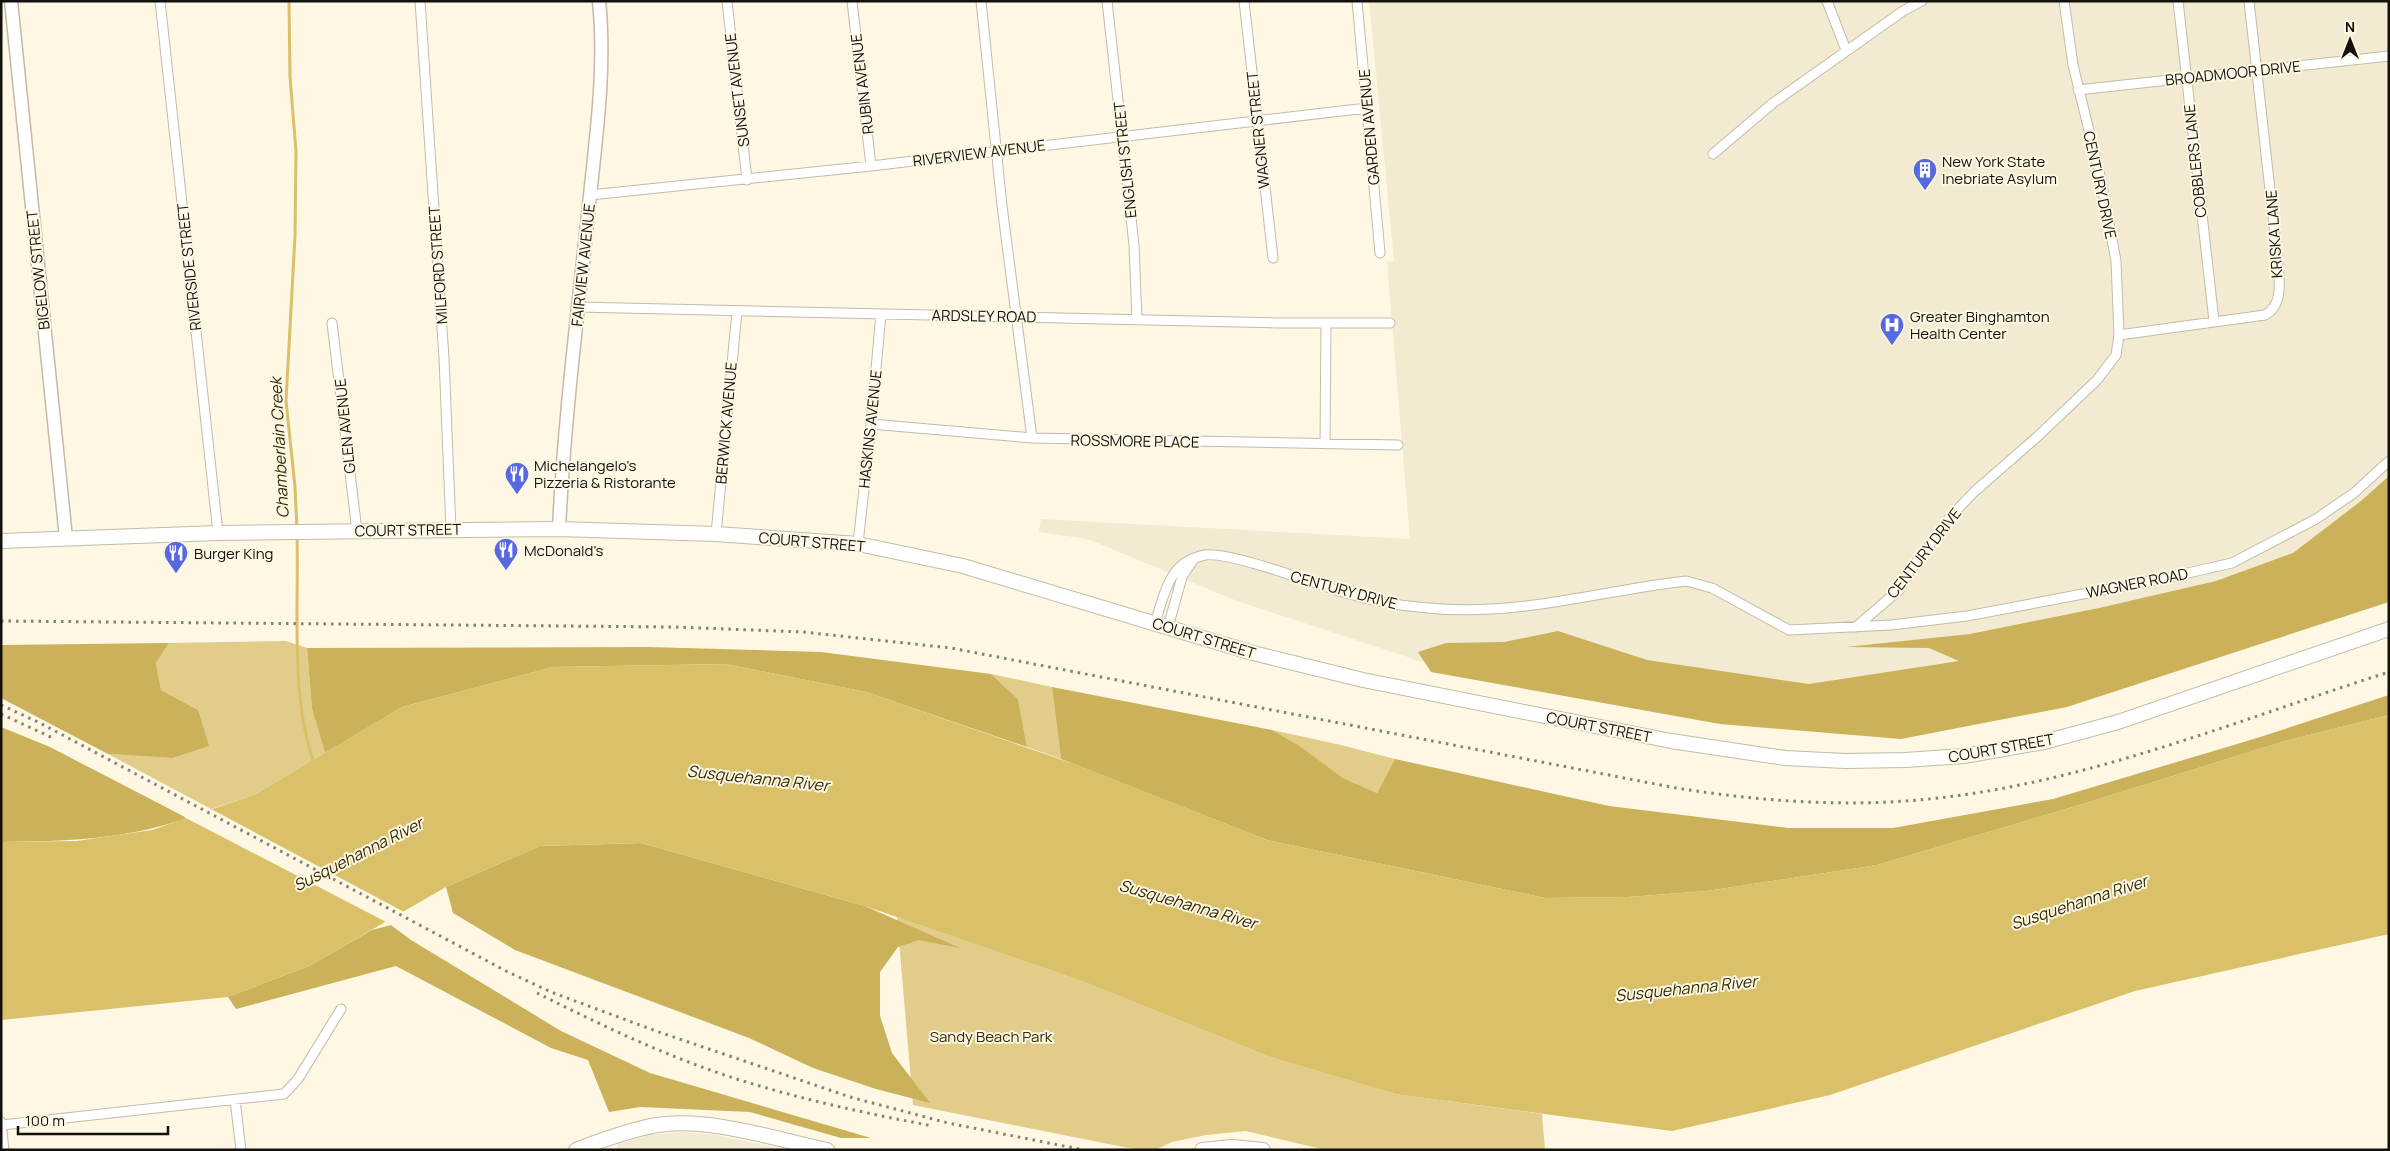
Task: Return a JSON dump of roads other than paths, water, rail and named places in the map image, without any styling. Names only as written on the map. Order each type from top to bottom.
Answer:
[{"type":"main road","name":"COURT STREET","points":[[1,541],[218,533],[559,528],[716,534],[858,544],[963,566],[1334,674],[1671,741],[1784,758],[1869,761],[1964,756],[2044,742],[2118,722],[2389,629]]},
{"type":"main road","points":[[576,1150],[621,1134],[671,1124],[694,1124],[733,1130],[798,1147],[827,1150]]},
{"type":"main road","points":[[1207,1149],[1232,1147],[1263,1150]]},
{"type":"street","name":"BIGELOW STREET","points":[[11,1],[66,538]]},
{"type":"street","name":"RIVERSIDE STREET","points":[[160,1],[218,533]]},
{"type":"street","name":"MILFORD STREET","points":[[420,1],[444,358],[451,530]]},
{"type":"street","name":"FAIRVIEW AVENUE","points":[[559,528],[578,307],[600,96],[602,54],[599,1]]},
{"type":"street","name":"SUNSET AVENUE","points":[[727,1],[747,180]]},
{"type":"street","name":"RUBIN AVENUE","points":[[852,1],[871,166]]},
{"type":"street","points":[[981,1],[996,151],[1032,438]]},
{"type":"street","name":"ENGLISH STREET","points":[[1107,1],[1134,244],[1137,320]]},
{"type":"street","name":"WAGNER STREET","points":[[1244,1],[1273,258]]},
{"type":"street","name":"GARDEN AVENUE","points":[[1358,1],[1380,252]]},
{"type":"street","points":[[1827,1],[1846,50]]},
{"type":"street","points":[[1712,154],[1773,103],[1846,50],[1903,11],[1922,1]]},
{"type":"street","name":"CENTURY DRIVE","points":[[1161,625],[1173,574],[1181,565],[1204,555],[1217,556],[1364,598],[1426,608],[1462,611],[1518,608],[1678,582],[1695,581],[1712,588],[1786,630],[1856,627],[1899,590],[1910,571],[1951,516],[1974,492],[2037,437],[2097,380],[2116,355],[2119,335],[2116,261],[2101,180],[2078,90],[2064,1]]},
{"type":"street","name":"COBBLERS LANE","points":[[2178,1],[2195,166],[2214,321]]},
{"type":"street","name":"KRISKA LANE","points":[[2119,335],[2265,315],[2271,312],[2276,305],[2278,294],[2271,192],[2249,1]]},
{"type":"street","name":"BROADMOOR DRIVE","points":[[2078,90],[2257,72],[2389,56]]},
{"type":"street","name":"RIVERVIEW AVENUE","points":[[590,195],[747,180],[1123,138],[1368,108]]},
{"type":"street","name":"ARDSLEY ROAD","points":[[578,307],[1137,320],[1390,323]]},
{"type":"street","name":"BERWICK AVENUE","points":[[716,534],[737,311]]},
{"type":"street","name":"HASKINS AVENUE","points":[[858,544],[872,424],[881,314]]},
{"type":"street","name":"GLEN AVENUE","points":[[332,323],[357,530]]},
{"type":"street","points":[[1325,444],[1326,323]]},
{"type":"street","name":"ROSSMORE PLACE","points":[[872,424],[1032,438],[1398,446]]},
{"type":"street","name":"WAGNER ROAD","points":[[1856,627],[1968,616],[2157,580],[2232,563],[2316,519],[2354,493],[2389,461]]},
{"type":"street","points":[[1161,625],[1182,577],[1193,560]]},
{"type":"street","points":[[4,1150],[1,1123],[284,1094],[298,1079],[341,1009]]},
{"type":"street","points":[[235,1100],[241,1150]]},
{"type":"water","name":"Susquehanna River","points":[[725,664],[866,692],[1074,764],[1267,840],[1545,898],[1628,897],[1707,891],[1877,865],[2285,741],[2389,715],[2389,934],[2135,991],[1830,1095],[1672,1131],[1395,1094],[1270,1057],[1087,983],[865,906],[641,843],[540,846],[446,887],[309,966],[228,997],[1,1020],[1,842],[77,841],[152,830],[256,794],[402,707],[553,667]]},
{"type":"waterway","name":"Chamberlain Creek","points":[[289,1],[290,77],[296,151],[295,236],[286,401],[295,487],[297,529]]},
{"type":"waterway","name":"Chamberlain Creek","points":[[297,536],[297,651],[299,680],[306,737],[314,763]]},
{"type":"railway","points":[[1,621],[675,627],[803,632],[951,648],[1676,788],[1783,800],[1855,803],[1890,802],[1962,795],[2070,774],[2124,759],[2389,672]]},
{"type":"railway","points":[[1,705],[40,723],[506,971],[551,992],[656,1031],[850,1097],[948,1123],[1084,1150]]},
{"type":"railway","points":[[1,714],[55,739]]},
{"type":"railway","points":[[537,993],[646,1045],[731,1077],[824,1103],[933,1126]]},
{"type":"place","name":"New York State Inebriate Asylum","points":[[1925,191]]},
{"type":"place","name":"Greater Binghamton Health Center","points":[[1892,346]]},
{"type":"place","name":"Michelangelo's Pizzeria & Ristorante","points":[[517,495]]},
{"type":"place","name":"McDonald's","points":[[506,571]]},
{"type":"place","name":"Burger King","points":[[176,574]]},
{"type":"park label","name":"Sandy Beach Park","points":[[991,1036]]}]
